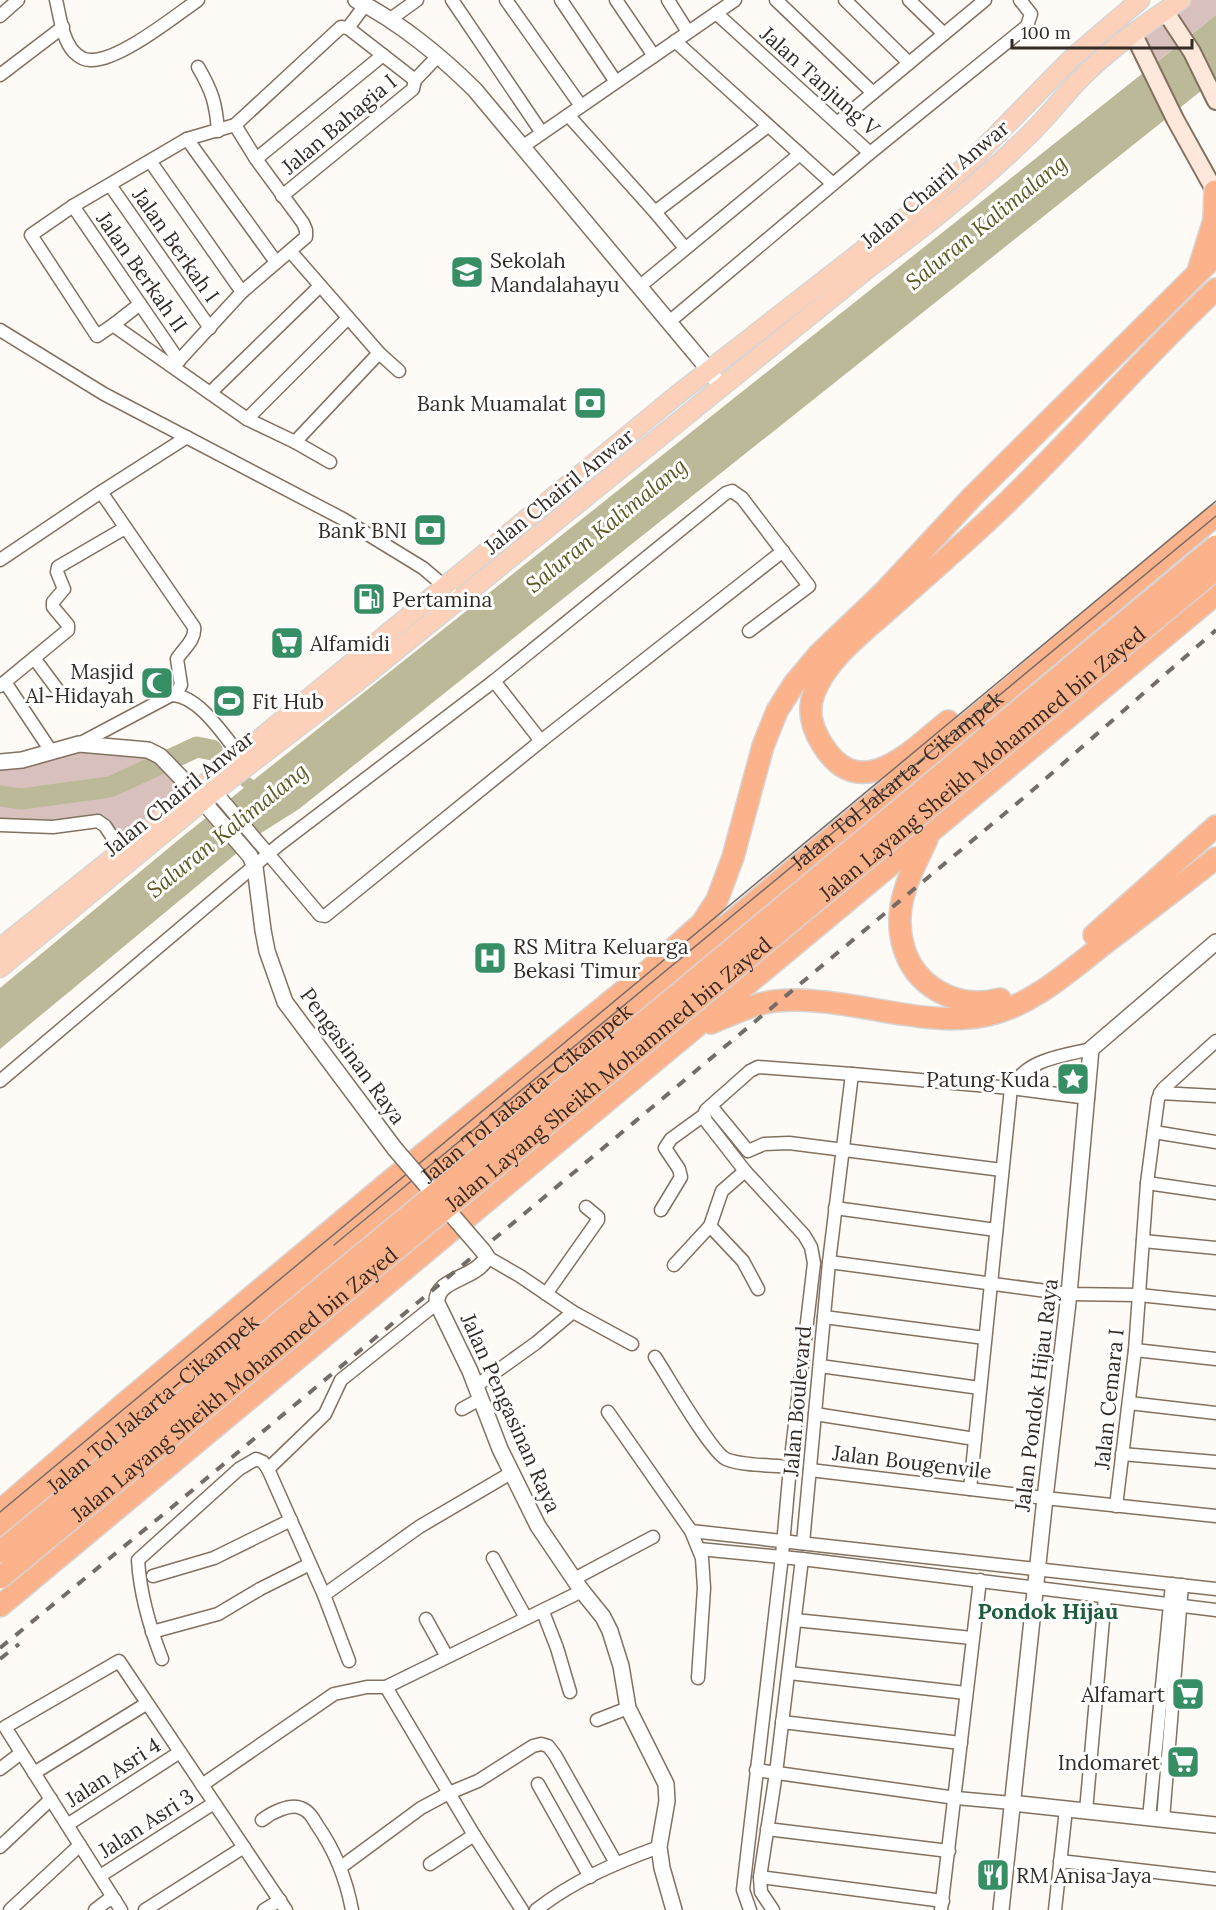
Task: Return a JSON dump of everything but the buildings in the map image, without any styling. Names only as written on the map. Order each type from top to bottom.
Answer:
[{"type":"highway","points":[[1196,274],[1211,236],[1216,192]]},
{"type":"highway","points":[[0,1511],[375,1193],[654,966],[702,923],[717,900],[733,857],[763,746],[777,711],[794,684],[819,654],[884,592],[974,496],[1216,255]]},
{"type":"highway","points":[[1216,289],[998,511],[848,646],[825,672],[814,694],[810,715],[812,727],[818,738],[835,760],[846,768],[861,774],[877,772],[891,764],[1216,510]]},
{"type":"highway","name":"Jalan Tol Jakarta–Cikampek","points":[[0,1530],[559,1066],[1216,515]]},
{"type":"highway","name":"Jalan Layang Sheikh Mohammed bin Zayed","points":[[0,1552],[666,1004],[1216,546]]},
{"type":"highway","name":"Jalan Layang Sheikh Mohammed bin Zayed","points":[[0,1578],[1216,569]]},
{"type":"highway","points":[[0,1606],[1216,594]]},
{"type":"highway","points":[[928,835],[905,889],[901,906],[900,929],[907,958],[914,970],[930,986],[948,997],[972,1002],[989,1002],[1016,994],[1059,966],[1216,826]]},
{"type":"highway","points":[[690,1033],[774,1001],[815,1000],[912,1015],[962,1018],[988,1015],[1007,1009],[1026,1001],[1066,973],[1216,858]]},
{"type":"main road","name":"Jalan Chairil Anwar","points":[[0,968],[38,927],[121,850],[205,794],[240,755],[709,370],[926,201],[968,164],[1124,7],[1140,0]]},
{"type":"main road","name":"Jalan Chairil Anwar","points":[[0,948],[38,927],[205,794],[362,678],[649,448],[721,387],[972,188],[1033,131],[1079,80],[1133,33],[1181,0]]},
{"type":"main road","points":[[1124,7],[1141,52],[1216,192]]},
{"type":"main road","points":[[1165,11],[1215,96]]},
{"type":"street","points":[[0,16],[18,0]]},
{"type":"street","points":[[56,0],[63,27],[76,54],[86,59],[98,59],[133,44],[198,0]]},
{"type":"street","points":[[389,20],[417,0]]},
{"type":"street","points":[[452,0],[542,133]]},
{"type":"street","points":[[506,0],[581,106]]},
{"type":"street","points":[[561,0],[616,82]]},
{"type":"street","points":[[616,0],[654,56]]},
{"type":"street","points":[[668,0],[688,32]]},
{"type":"street","points":[[776,0],[873,93]]},
{"type":"street","points":[[845,0],[909,63]]},
{"type":"street","points":[[909,0],[944,34]]},
{"type":"street","points":[[669,322],[870,153],[1027,26],[1030,14],[1020,0]]},
{"type":"street","points":[[837,123],[981,1]]},
{"type":"street","points":[[348,28],[361,2],[389,20],[455,70],[475,90],[721,387]]},
{"type":"street","points":[[522,147],[729,2]]},
{"type":"street","name":"Jalan Tanjung V","points":[[716,13],[870,153]]},
{"type":"street","points":[[0,75],[63,27]]},
{"type":"street","points":[[140,304],[98,336],[31,235],[73,207],[187,139],[235,125],[338,28],[348,28],[415,80]]},
{"type":"street","points":[[675,42],[833,184]]},
{"type":"street","points":[[256,159],[383,55]]},
{"type":"street","name":"Jalan Bahagia I","points":[[282,196],[413,89],[415,80],[438,56]]},
{"type":"street","points":[[198,66],[216,106],[218,131]]},
{"type":"street","points":[[568,116],[685,248]]},
{"type":"street","points":[[176,364],[242,292],[291,252],[305,239],[307,233],[303,223],[256,159],[235,125]]},
{"type":"street","points":[[655,212],[768,126]]},
{"type":"street","points":[[187,139],[276,262]]},
{"type":"street","points":[[639,286],[800,154]]},
{"type":"street","points":[[150,161],[242,292]]},
{"type":"street","name":"Jalan Berkah I","points":[[110,185],[210,328]]},
{"type":"street","name":"Jalan Berkah II","points":[[73,207],[140,304],[176,364]]},
{"type":"street","points":[[291,252],[379,353],[399,371]]},
{"type":"street","points":[[210,393],[320,286]]},
{"type":"street","points":[[247,419],[348,318]]},
{"type":"street","points":[[113,325],[176,364],[210,393],[247,419],[330,462]]},
{"type":"street","points":[[0,330],[104,394],[343,519],[423,568],[459,600]]},
{"type":"street","points":[[295,442],[379,353]]},
{"type":"street","points":[[0,560],[187,437]]},
{"type":"street","points":[[0,1081],[252,861],[268,854],[494,681],[726,493],[734,491],[742,498],[809,586],[749,631]]},
{"type":"street","points":[[0,762],[22,760],[79,744],[173,694],[182,685],[177,659],[193,639],[195,631],[101,492]]},
{"type":"street","points":[[51,751],[2,684],[68,629],[68,625],[52,607],[55,599],[64,589],[57,572],[58,567],[125,528]]},
{"type":"street","points":[[79,744],[148,750],[160,756],[257,841],[321,915],[325,916],[541,741],[783,551]]},
{"type":"street","points":[[34,658],[60,693]]},
{"type":"street","points":[[494,681],[541,741]]},
{"type":"street","points":[[173,694],[183,695],[198,705],[240,755]]},
{"type":"street","points":[[112,728],[123,747]]},
{"type":"street","points":[[205,794],[252,861]]},
{"type":"street","points":[[0,825],[53,826],[98,821],[105,826],[121,850]]},
{"type":"street","name":"Pengasinan Raya","points":[[252,861],[267,951],[285,1002],[395,1149],[485,1254]]},
{"type":"street","points":[[970,1489],[1011,1088],[1017,1077],[1029,1067],[1091,1049],[1216,942]]},
{"type":"street","points":[[1160,1093],[1216,1041]]},
{"type":"street","name":"Jalan Pondok Hijau Raya","points":[[1001,1910],[1044,1498],[1069,1294],[1091,1049]]},
{"type":"street","points":[[661,1210],[681,1177],[680,1169],[665,1148],[671,1139],[750,1071],[758,1067],[1011,1088],[1088,1098]]},
{"type":"street","name":"Jalan Boulevard","points":[[803,1543],[829,1262],[852,1074]]},
{"type":"street","points":[[1160,1093],[1216,1096]]},
{"type":"street","name":"Jalan Cemara I","points":[[1116,1506],[1135,1350],[1147,1183],[1160,1093]]},
{"type":"street","points":[[707,1110],[748,1151],[764,1144],[789,1143],[1002,1170]]},
{"type":"street","points":[[707,1110],[706,1121],[745,1171],[804,1235],[813,1257],[784,1541],[743,1890],[750,1910]]},
{"type":"street","points":[[1154,1132],[1216,1142]]},
{"type":"street","points":[[674,1265],[710,1226],[722,1191],[745,1171]]},
{"type":"street","points":[[1147,1183],[1216,1193]]},
{"type":"street","points":[[546,1294],[598,1220],[598,1217],[586,1207]]},
{"type":"street","points":[[835,1208],[996,1230]]},
{"type":"street","points":[[710,1226],[743,1261],[758,1289]]},
{"type":"street","points":[[1143,1241],[1216,1248]]},
{"type":"street","points":[[485,1254],[573,1312],[632,1344]]},
{"type":"street","name":"Jalan Pengasinan Raya","points":[[485,1254],[478,1269],[443,1287],[437,1295],[437,1303],[511,1473],[538,1526],[578,1585],[598,1609],[610,1631],[621,1666],[628,1708],[666,1784],[667,1801],[659,1848],[674,1910]]},
{"type":"street","points":[[829,1262],[1069,1294],[1139,1295],[1216,1304]]},
{"type":"street","points":[[267,1469],[326,1414],[341,1380],[437,1303]]},
{"type":"street","points":[[462,1409],[573,1312]]},
{"type":"street","points":[[824,1317],[985,1338]]},
{"type":"street","points":[[1135,1350],[1216,1359]]},
{"type":"street","points":[[655,1357],[680,1398],[717,1452],[723,1457],[738,1462],[790,1467]]},
{"type":"street","points":[[820,1366],[980,1388]]},
{"type":"street","points":[[1129,1404],[1216,1413]]},
{"type":"street","points":[[608,1412],[691,1531],[699,1549],[702,1558],[704,1588],[698,1678]]},
{"type":"street","points":[[815,1414],[975,1439]]},
{"type":"street","points":[[1122,1454],[1216,1462]]},
{"type":"street","points":[[162,1659],[152,1632],[139,1580],[138,1560],[239,1469],[256,1459],[263,1462],[291,1520],[349,1660]]},
{"type":"street","name":"Jalan Bougenvile","points":[[810,1470],[1216,1516]]},
{"type":"street","points":[[324,1595],[419,1527],[511,1473]]},
{"type":"street","points":[[153,1576],[214,1558],[291,1520]]},
{"type":"street","points":[[691,1531],[1216,1589]]},
{"type":"street","points":[[202,1785],[334,1694],[367,1687],[386,1686],[446,1655],[543,1612],[578,1585],[653,1537]]},
{"type":"street","points":[[699,1549],[802,1558],[1216,1610]]},
{"type":"street","points":[[493,1558],[526,1618]]},
{"type":"street","points":[[773,1910],[761,1892],[759,1877],[776,1773],[802,1558]]},
{"type":"street","points":[[152,1632],[218,1614],[253,1592],[310,1564]]},
{"type":"street","points":[[759,1877],[942,1905],[980,1580]]},
{"type":"street","points":[[1156,1819],[1177,1584]]},
{"type":"street","points":[[1086,1811],[1105,1597]]},
{"type":"street","points":[[543,1612],[570,1692]]},
{"type":"street","points":[[426,1619],[446,1655]]},
{"type":"street","points":[[795,1620],[972,1638]]},
{"type":"street","points":[[118,1905],[4,1727],[119,1661],[283,1905],[264,1910]]},
{"type":"street","points":[[789,1673],[966,1694]]},
{"type":"street","points":[[386,1686],[474,1835],[522,1910]]},
{"type":"street","points":[[34,1773],[146,1704]]},
{"type":"street","points":[[597,1720],[628,1708]]},
{"type":"street","points":[[782,1722],[961,1743]]},
{"type":"street","points":[[341,1867],[421,1808],[478,1781],[533,1746],[546,1745],[555,1755],[616,1863]]},
{"type":"street","name":"Jalan Asri 4","points":[[67,1825],[180,1752]]},
{"type":"street","points":[[0,1769],[21,1753]]},
{"type":"street","points":[[756,1770],[956,1798],[1216,1825]]},
{"type":"street","points":[[538,1784],[590,1876]]},
{"type":"street","points":[[0,1847],[51,1799]]},
{"type":"street","name":"Jalan Asri 3","points":[[100,1876],[214,1803]]},
{"type":"street","points":[[262,1820],[292,1806],[306,1810],[330,1843],[341,1867],[352,1910]]},
{"type":"street","points":[[1055,1910],[1066,1809]]},
{"type":"street","points":[[767,1829],[949,1851]]},
{"type":"street","points":[[430,1864],[474,1835]]},
{"type":"street","points":[[10,1910],[80,1845]]},
{"type":"street","points":[[146,1910],[244,1847]]},
{"type":"street","points":[[536,1910],[564,1889],[616,1863],[659,1848]]},
{"type":"street","points":[[1060,1861],[1216,1880]]},
{"type":"street","points":[[95,1910],[108,1900],[118,1905]]},
{"type":"shaded area","points":[[1181,0],[1216,0],[1216,15],[1149,68],[1133,33]]},
{"type":"shaded area","points":[[148,750],[195,792],[121,850],[104,824],[0,825],[0,762],[51,751]]},
{"type":"water","name":"Saluran Kalimalang","points":[[1216,15],[1216,79],[299,809],[261,833],[0,1049],[0,988],[182,837]]},
{"type":"waterway","points":[[0,796],[21,799],[110,787],[197,747],[212,750]]},
{"type":"tram line","points":[[0,1512],[1216,501]]},
{"type":"tram line","points":[[334,1245],[1216,516]]},
{"type":"railway","points":[[0,1648],[1027,795],[1216,630]]},
{"type":"railway","points":[[0,1659],[19,1644]]},
{"type":"place","name":"Sekolah Mandalahayu","points":[[467,272]]},
{"type":"place","name":"Bank Muamalat","points":[[590,403]]},
{"type":"place","name":"Bank BNI","points":[[430,530]]},
{"type":"place","name":"Pertamina","points":[[369,599]]},
{"type":"place","name":"Alfamidi","points":[[287,643]]},
{"type":"place","name":"Masjid Al-Hidayah","points":[[157,683]]},
{"type":"place","name":"Fit Hub","points":[[229,701]]},
{"type":"place","name":"RS Mitra Keluarga Bekasi Timur","points":[[490,958]]},
{"type":"place","name":"Patung Kuda","points":[[1073,1079]]},
{"type":"place","name":"Alfamart","points":[[1188,1694]]},
{"type":"place","name":"Indomaret","points":[[1183,1762]]},
{"type":"place","name":"RM Anisa Jaya","points":[[993,1875]]},
{"type":"district","name":"Pondok Hijau","points":[[1048,1611]]}]
